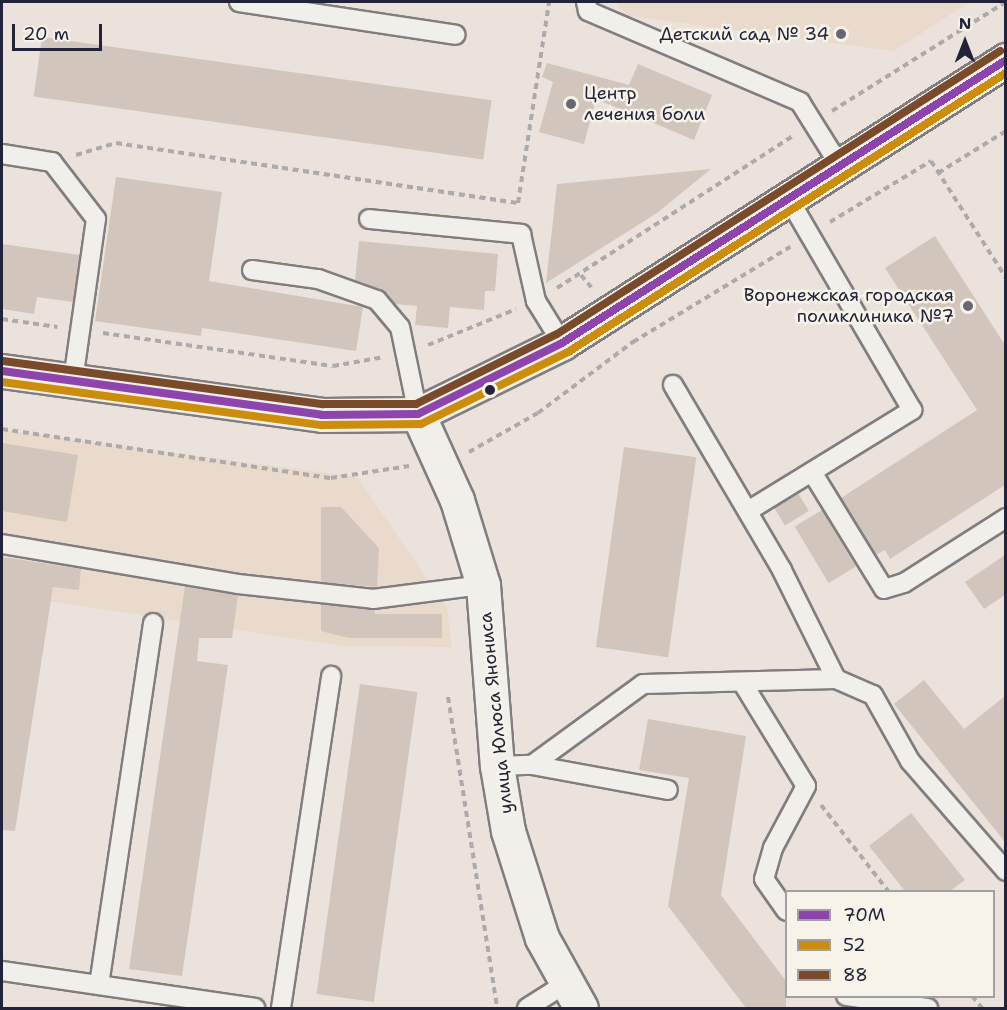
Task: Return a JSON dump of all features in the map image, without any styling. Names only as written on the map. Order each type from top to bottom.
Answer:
[{"type":"street","points":[[2,371],[322,415],[418,414],[562,343],[1005,60]]},
{"type":"street","name":"улица Юлюса Янониса","points":[[418,414],[457,500],[483,585],[497,766],[524,887],[573,996]]},
{"type":"lane","points":[[239,2],[456,34]]},
{"type":"lane","points":[[585,2],[588,11],[800,102],[840,166]]},
{"type":"lane","points":[[2,154],[52,162],[96,219],[73,381]]},
{"type":"lane","points":[[747,511],[912,410],[788,198]]},
{"type":"lane","points":[[369,219],[521,234],[536,301],[562,343]]},
{"type":"lane","points":[[252,270],[318,279],[377,300],[400,327],[408,353],[418,414]]},
{"type":"lane","points":[[674,385],[747,511],[836,679]]},
{"type":"lane","points":[[812,472],[884,590],[904,583],[1005,518]]},
{"type":"lane","points":[[2,544],[238,585],[373,599],[483,585]]},
{"type":"lane","points":[[99,986],[153,623]]},
{"type":"lane","points":[[281,1008],[331,676]]},
{"type":"lane","points":[[532,765],[643,684],[836,679],[873,695],[910,761],[1005,871]]},
{"type":"lane","points":[[742,682],[806,786],[773,848],[764,879],[785,910]]},
{"type":"lane","points":[[497,766],[532,765],[669,790]]},
{"type":"lane","points":[[2,971],[99,986],[132,999],[255,1008]]},
{"type":"lane","points":[[527,1008],[573,996]]},
{"type":"lane","points":[[860,998],[928,1008]]},
{"type":"path","points":[[52,162],[116,143],[518,203],[549,2]]},
{"type":"path","points":[[2,319],[333,366],[408,353],[536,301],[1005,2]]},
{"type":"path","points":[[938,172],[1005,130]]},
{"type":"path","points":[[633,342],[931,161],[1005,278]]},
{"type":"path","points":[[448,697],[497,1008]]},
{"type":"path","points":[[806,786],[889,890]]},
{"type":"shaded area","name":"Детский сад № 34","points":[[614,2],[970,2],[894,51],[628,16]]},
{"type":"shaded area","points":[[2,430],[357,477],[447,607],[452,647],[342,646],[2,594]]},
{"type":"building","points":[[42,37],[492,100],[483,160],[34,96]]},
{"type":"building","points":[[547,63],[629,85],[638,64],[712,95],[694,140],[596,99],[584,144],[539,132],[553,82],[542,77]]},
{"type":"building","points":[[711,169],[657,213],[546,283],[557,184]]},
{"type":"building","points":[[116,177],[222,192],[209,281],[363,307],[356,351],[202,328],[201,336],[95,321]]},
{"type":"building","points":[[935,236],[1005,345],[1005,485],[890,559],[885,550],[876,555],[841,498],[977,410],[885,268]]},
{"type":"building","points":[[359,241],[498,254],[495,291],[485,291],[484,310],[450,307],[448,328],[415,325],[417,306],[395,304],[381,290],[355,280]]},
{"type":"building","points":[[2,244],[80,255],[73,302],[37,297],[34,314],[2,309]]},
{"type":"building","points":[[2,443],[78,455],[67,522],[2,511]]},
{"type":"building","points":[[624,447],[696,457],[668,657],[596,647]]},
{"type":"building","points":[[798,493],[809,511],[785,525],[774,507]]},
{"type":"building","points":[[321,507],[341,507],[379,548],[377,587],[321,582]]},
{"type":"building","points":[[822,510],[856,567],[829,583],[795,526]]},
{"type":"building","points":[[1005,555],[1005,595],[984,609],[965,582]]},
{"type":"building","points":[[2,557],[81,569],[79,590],[53,587],[15,831],[2,830]]},
{"type":"building","points":[[185,586],[238,595],[232,638],[199,638],[197,661],[228,665],[182,976],[129,969]]},
{"type":"building","points":[[321,604],[375,610],[375,614],[442,614],[442,638],[349,638],[321,631]]},
{"type":"building","points":[[924,680],[964,729],[1005,696],[1005,842],[894,704]]},
{"type":"building","points":[[360,684],[417,692],[374,1002],[316,994]]},
{"type":"building","points":[[648,719],[746,736],[721,895],[785,980],[786,1008],[746,1008],[668,906],[689,778],[639,770]]},
{"type":"building","points":[[911,813],[965,880],[951,890],[904,890],[869,846]]},
{"type":"transit line","name":"88","points":[[3,361],[323,404],[416,404],[557,334],[1000,51]]},
{"type":"transit line","name":"70М","points":[[2,371],[322,415],[418,414],[562,343],[1006,60]]},
{"type":"transit line","name":"52","points":[[2,382],[321,425],[421,424],[568,352],[1006,73]]},
{"type":"place","name":"Детский сад № 34","points":[[841,34]]},
{"type":"place","name":"Центр лечения боли","points":[[571,104]]},
{"type":"place","name":"Воронежская городская поликлиника №7","points":[[968,306]]}]
